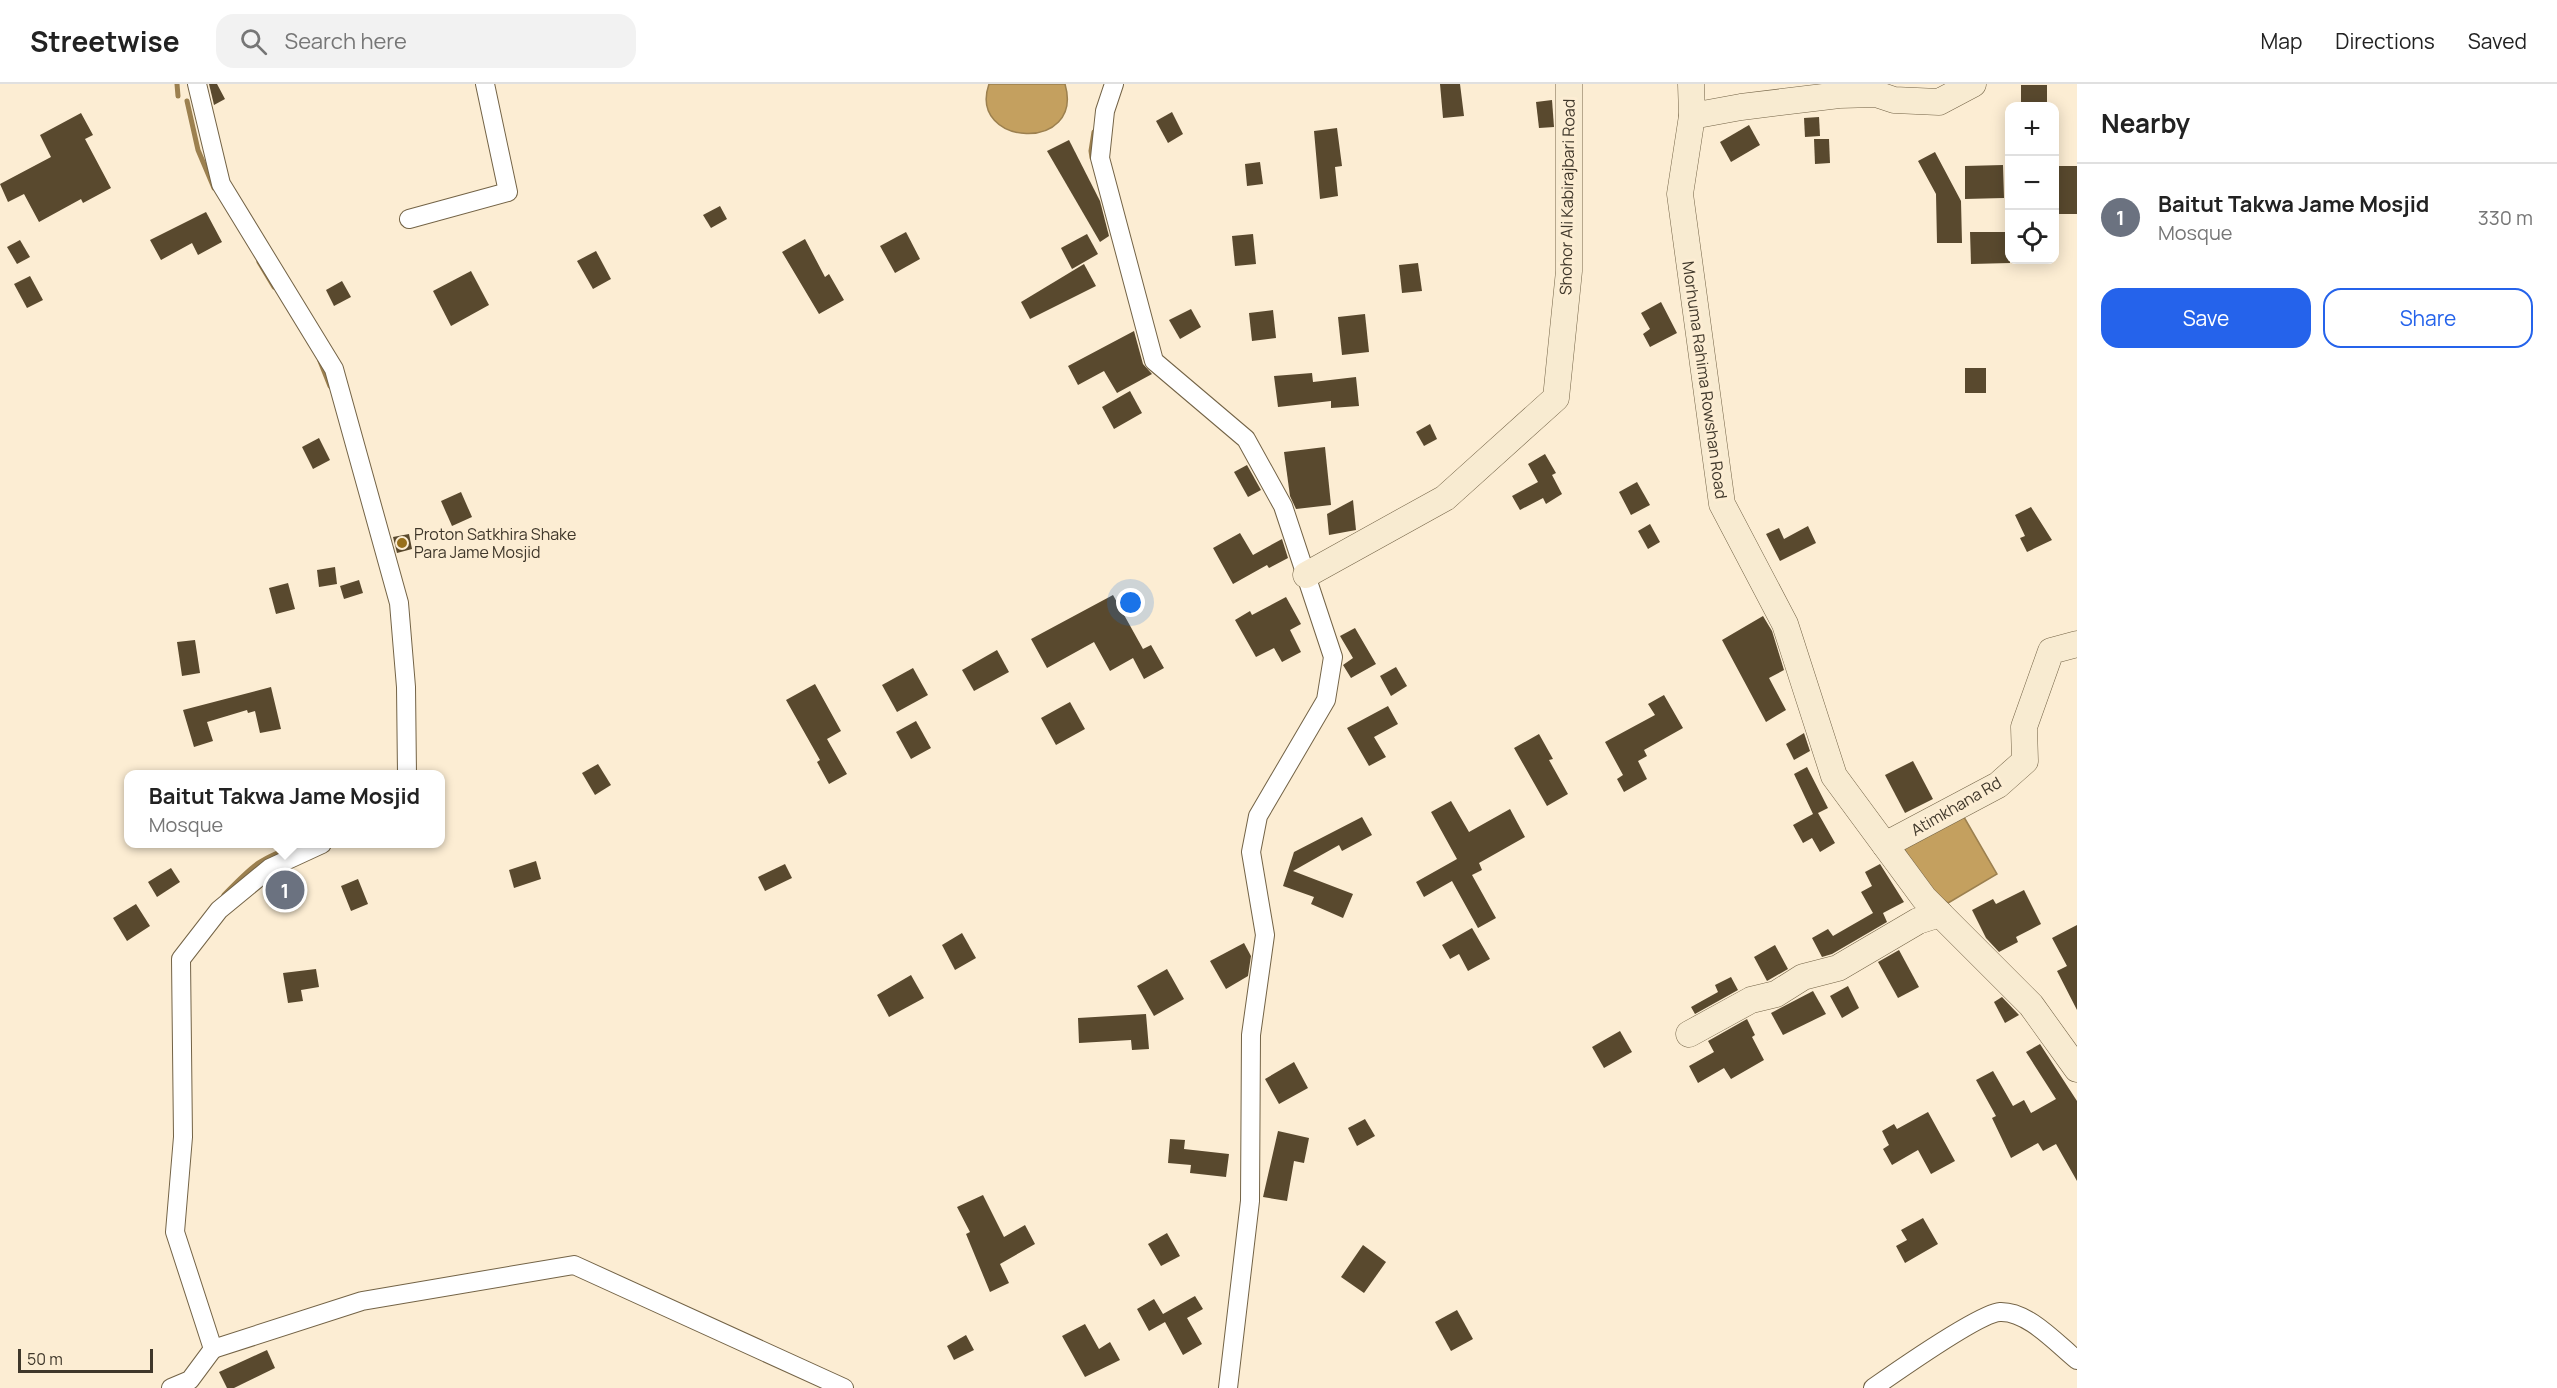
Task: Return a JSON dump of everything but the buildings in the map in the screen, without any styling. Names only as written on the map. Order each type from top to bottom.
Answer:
[{"type":"main road","name":"Shohor Ali Kabirajbari Road","points":[[1306,575],[1445,498],[1556,398],[1569,271],[1569,84]]},
{"type":"main road","name":"Morhuma Rahima Rowshan Road","points":[[1691,84],[1692,116],[1680,194],[1722,504],[1785,624],[1834,776],[1924,898],[2031,1005],[2077,1069]]},
{"type":"main road","points":[[1692,116],[1741,107],[1839,95],[1876,94],[1894,100],[1939,102],[1973,84]]},
{"type":"main road","name":"Atimkhana Rd","points":[[1885,845],[1998,785],[2025,761],[2024,727],[2051,651],[2077,644]]},
{"type":"main road","points":[[1689,1034],[1751,1000],[1776,994],[1803,977],[1838,968],[1918,921],[1940,914]]},
{"type":"street","points":[[197,84],[220,184],[334,369],[399,603],[406,687],[407,770]]},
{"type":"street","points":[[409,219],[508,192],[484,84]]},
{"type":"street","points":[[1114,84],[1105,111],[1100,158],[1154,361],[1246,439],[1283,506],[1333,657],[1326,700],[1258,816],[1251,852],[1265,935],[1251,1035],[1250,1201],[1228,1388]]},
{"type":"street","points":[[213,1348],[175,1232],[183,1137],[181,959],[219,910],[270,868],[312,848]]},
{"type":"street","points":[[171,1388],[190,1380],[213,1348],[362,1301],[574,1265],[844,1388]]},
{"type":"street","points":[[1873,1388],[1919,1357],[1979,1321],[1999,1312],[2025,1319],[2077,1360]]},
{"type":"shaded area","points":[[989,84],[1065,84],[1067,106],[1058,122],[1044,131],[1026,134],[1009,130],[994,120],[987,105]]},
{"type":"shaded area","points":[[1961,812],[1997,874],[1948,903],[1930,892],[1903,847]]},
{"type":"waterway","points":[[177,84],[178,96]]},
{"type":"waterway","points":[[187,101],[198,150],[214,188]]},
{"type":"waterway","points":[[1092,158],[1094,132]]},
{"type":"waterway","points":[[259,262],[274,287]]},
{"type":"waterway","points":[[320,361],[330,386]]},
{"type":"waterway","points":[[224,895],[258,863],[291,848]]},
{"type":"place","name":"Proton Satkhira Shake Para Jame Mosjid","points":[[402,543]]},
{"type":"place","name":"Baitut Takwa Jame Mosjid","points":[[285,890]]}]
